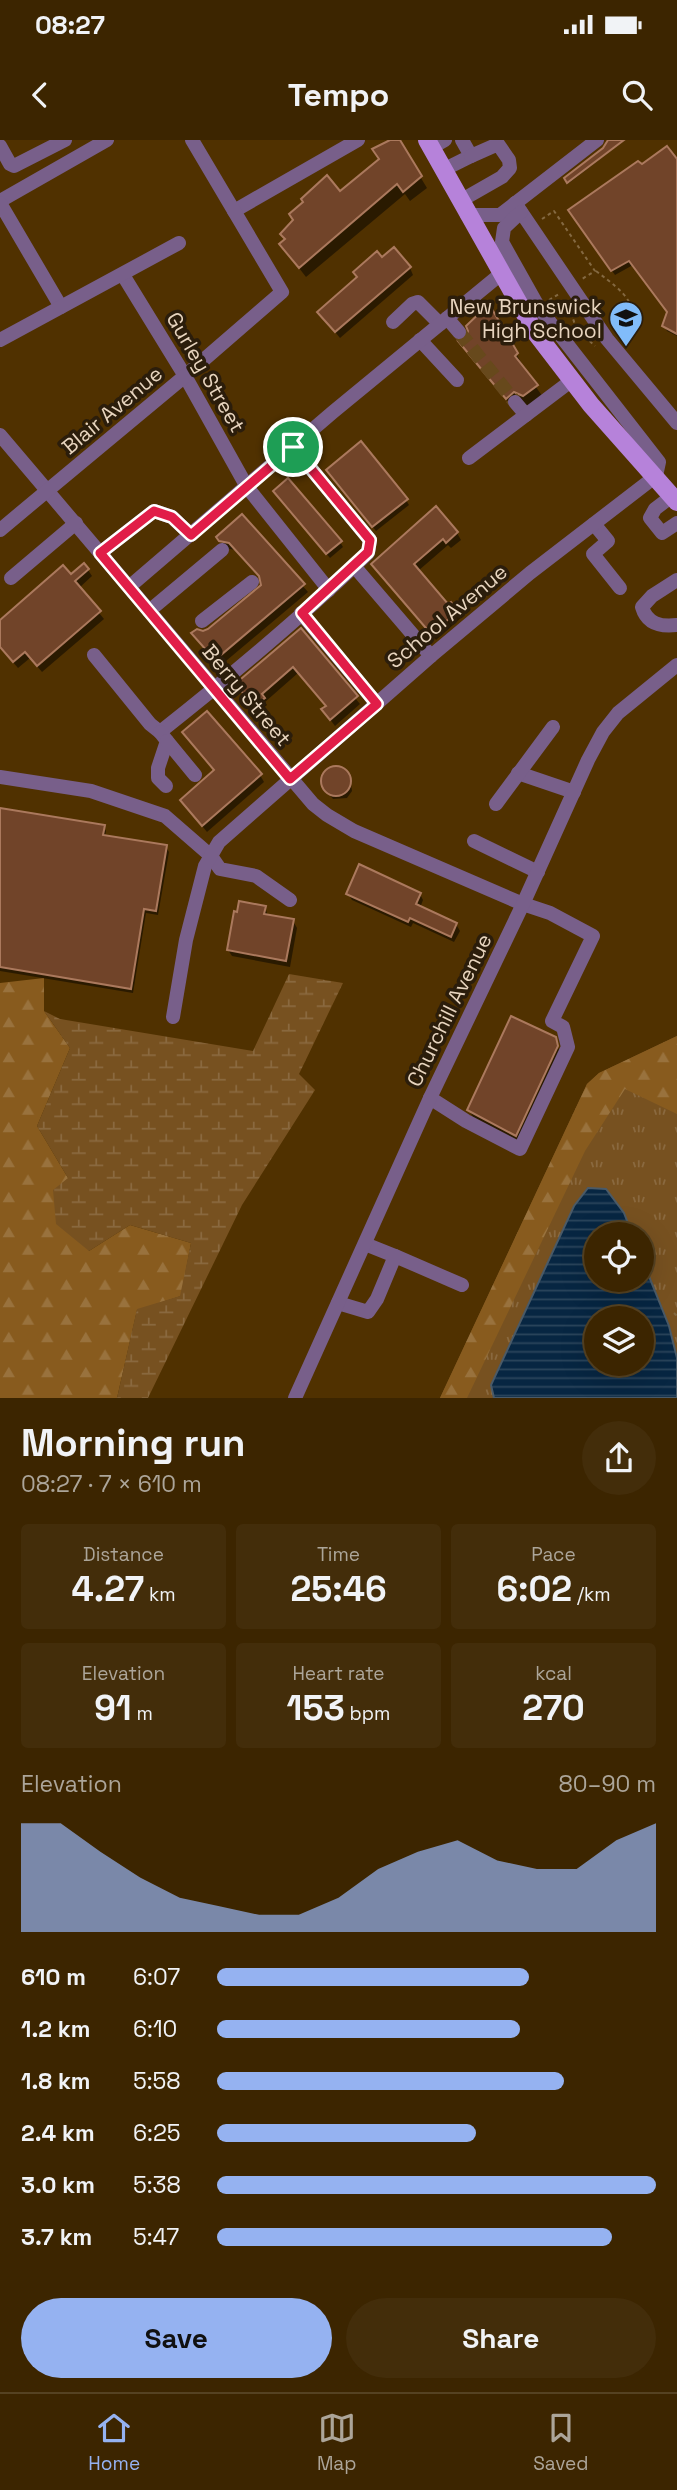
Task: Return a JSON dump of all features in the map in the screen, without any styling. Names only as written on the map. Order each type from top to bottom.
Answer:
[{"type":"main road","points":[[434,143],[443,170],[535,332],[573,383],[675,499]]},
{"type":"street","points":[[0,146],[10,164],[14,166],[65,140]]},
{"type":"street","points":[[192,140],[234,211],[358,140]]},
{"type":"street","points":[[462,140],[471,156]]},
{"type":"street","points":[[597,140],[518,207],[504,228],[502,242],[539,308],[659,462],[656,477]]},
{"type":"street","points":[[61,307],[0,202],[102,141]]},
{"type":"street","points":[[443,170],[498,144],[509,160],[510,168],[502,177],[464,208]]},
{"type":"street","points":[[464,208],[500,215],[518,207]]},
{"type":"street","points":[[518,207],[607,339],[677,423]]},
{"type":"street","name":"Blair Avenue","points":[[0,530],[282,292],[234,211]]},
{"type":"street","points":[[0,340],[179,243]]},
{"type":"street","points":[[129,587],[502,273]]},
{"type":"street","name":"Gurley Street","points":[[123,275],[185,376],[247,487],[329,590]]},
{"type":"street","points":[[393,322],[412,304],[418,302],[459,332]]},
{"type":"street","points":[[420,340],[457,380]]},
{"type":"street","points":[[469,458],[567,384],[573,383]]},
{"type":"street","points":[[515,402],[526,415]]},
{"type":"street","name":"Berry Street","points":[[0,435],[290,779],[320,810],[354,831],[523,904],[550,913],[593,936],[552,1021],[563,1027],[568,1047],[520,1149],[466,1121],[430,1098]]},
{"type":"street","points":[[166,786],[158,778],[163,736],[329,590],[368,552],[370,540],[293,447]]},
{"type":"street","name":"School Avenue","points":[[173,1017],[186,940],[205,866],[219,842],[530,573],[656,477]]},
{"type":"street","points":[[675,499],[655,509],[650,517],[662,533],[677,523]]},
{"type":"street","points":[[100,553],[154,511],[172,517],[191,535]]},
{"type":"street","points":[[11,578],[76,523]]},
{"type":"street","points":[[594,524],[608,541],[593,554],[620,588]]},
{"type":"street","points":[[149,611],[222,550]]},
{"type":"street","points":[[354,566],[431,656]]},
{"type":"street","points":[[677,580],[652,596],[642,607],[652,623],[677,625]]},
{"type":"street","points":[[202,621],[252,582]]},
{"type":"street","points":[[302,613],[377,704]]},
{"type":"street","points":[[94,655],[195,775]]},
{"type":"street","name":"Churchill Avenue","points":[[295,1398],[430,1098],[603,732],[618,713],[677,665]]},
{"type":"street","points":[[496,804],[553,727]]},
{"type":"street","points":[[518,772],[574,792]]},
{"type":"street","points":[[0,777],[91,791],[165,816],[211,856],[220,869],[256,876],[290,900]]},
{"type":"street","points":[[474,841],[538,872]]},
{"type":"street","points":[[365,1244],[461,1285]]},
{"type":"street","points":[[338,1303],[368,1312],[377,1299],[395,1256]]},
{"type":"path","points":[[538,222],[554,211],[596,271],[621,290],[634,310],[634,326],[627,346]]},
{"type":"path","points":[[578,281],[596,271]]},
{"type":"path","points":[[545,303],[567,289]]},
{"type":"path","points":[[568,302],[576,328],[586,340],[598,348]]},
{"type":"green space","points":[[289,974],[343,983],[299,1074],[315,1090],[242,1205],[148,1398],[117,1398],[137,1309],[180,1296],[191,1243],[130,1225],[89,1251],[56,1224],[53,1190],[68,1178],[37,1126],[70,1048],[44,1011],[60,1019],[253,1051]]},
{"type":"green space","points":[[44,978],[44,1011],[70,1048],[37,1126],[68,1178],[89,1251],[130,1225],[191,1243],[181,1296],[137,1310],[117,1398],[0,1398],[0,983]]},
{"type":"green space","points":[[677,1036],[677,1398],[440,1398],[587,1084],[599,1073]]},
{"type":"green space","points":[[677,1036],[677,1114],[625,1089],[585,1151],[467,1398],[440,1398],[587,1084],[599,1073]]},
{"type":"water","points":[[588,1188],[606,1189],[627,1222],[584,1222],[584,1292],[654,1292],[654,1289],[669,1326],[677,1358],[677,1398],[494,1398],[491,1385],[574,1206]]},
{"type":"building","points":[[390,140],[400,140],[422,176],[403,192],[397,184],[299,268],[279,244],[285,239],[280,234],[293,220],[289,214],[327,175],[340,191],[379,159],[372,149]]},
{"type":"building","points":[[608,140],[624,140],[567,183],[564,178],[603,148]]},
{"type":"building","points":[[667,146],[677,159],[677,334],[662,326],[667,312],[629,261],[611,271],[568,210],[638,161],[642,164]]},
{"type":"building","points":[[394,247],[411,267],[335,332],[317,312],[357,277],[353,272],[377,251],[382,257]]},
{"type":"building","points":[[489,304],[518,353],[515,356],[538,385],[523,396],[514,392],[506,399],[458,341],[466,339],[466,326]]},
{"type":"building","points":[[361,441],[408,499],[372,527],[326,470]]},
{"type":"building","points":[[288,478],[342,541],[326,554],[273,491]]},
{"type":"building","points":[[436,506],[458,532],[446,543],[443,539],[414,564],[448,604],[451,602],[458,611],[431,634],[371,564]]},
{"type":"building","points":[[242,514],[305,584],[215,660],[191,633],[197,629],[208,629],[261,585],[259,576],[229,543],[219,541],[216,537]]},
{"type":"building","points":[[84,563],[89,569],[75,581],[101,611],[37,666],[25,652],[13,662],[0,647],[0,620],[63,565],[71,574]]},
{"type":"building","points":[[301,628],[358,696],[330,720],[321,709],[326,706],[293,667],[262,694],[265,698],[254,706],[235,684]]},
{"type":"building","points":[[207,711],[262,774],[202,826],[180,800],[214,770],[182,732]]},
{"type":"building","points":[[336,766],[347,770],[351,781],[347,792],[336,796],[325,792],[321,781],[325,770]]},
{"type":"building","points":[[0,808],[105,825],[103,835],[167,845],[156,911],[144,909],[131,989],[0,967]]},
{"type":"building","points":[[359,864],[421,893],[416,904],[457,923],[451,937],[410,918],[408,922],[346,894]]},
{"type":"building","points":[[239,901],[266,906],[264,914],[294,919],[286,961],[227,950],[234,911],[237,912]]},
{"type":"building","points":[[511,1016],[556,1037],[558,1046],[516,1136],[467,1110]]},
{"type":"tunnel","points":[[459,332],[515,402]]},
{"type":"place","name":"New Brunswick High School","points":[[626,348]]},
{"type":"route","points":[[293,447],[370,540],[368,552],[302,613],[377,704],[290,779],[100,553],[154,511],[172,517],[191,535],[293,447]]}]
